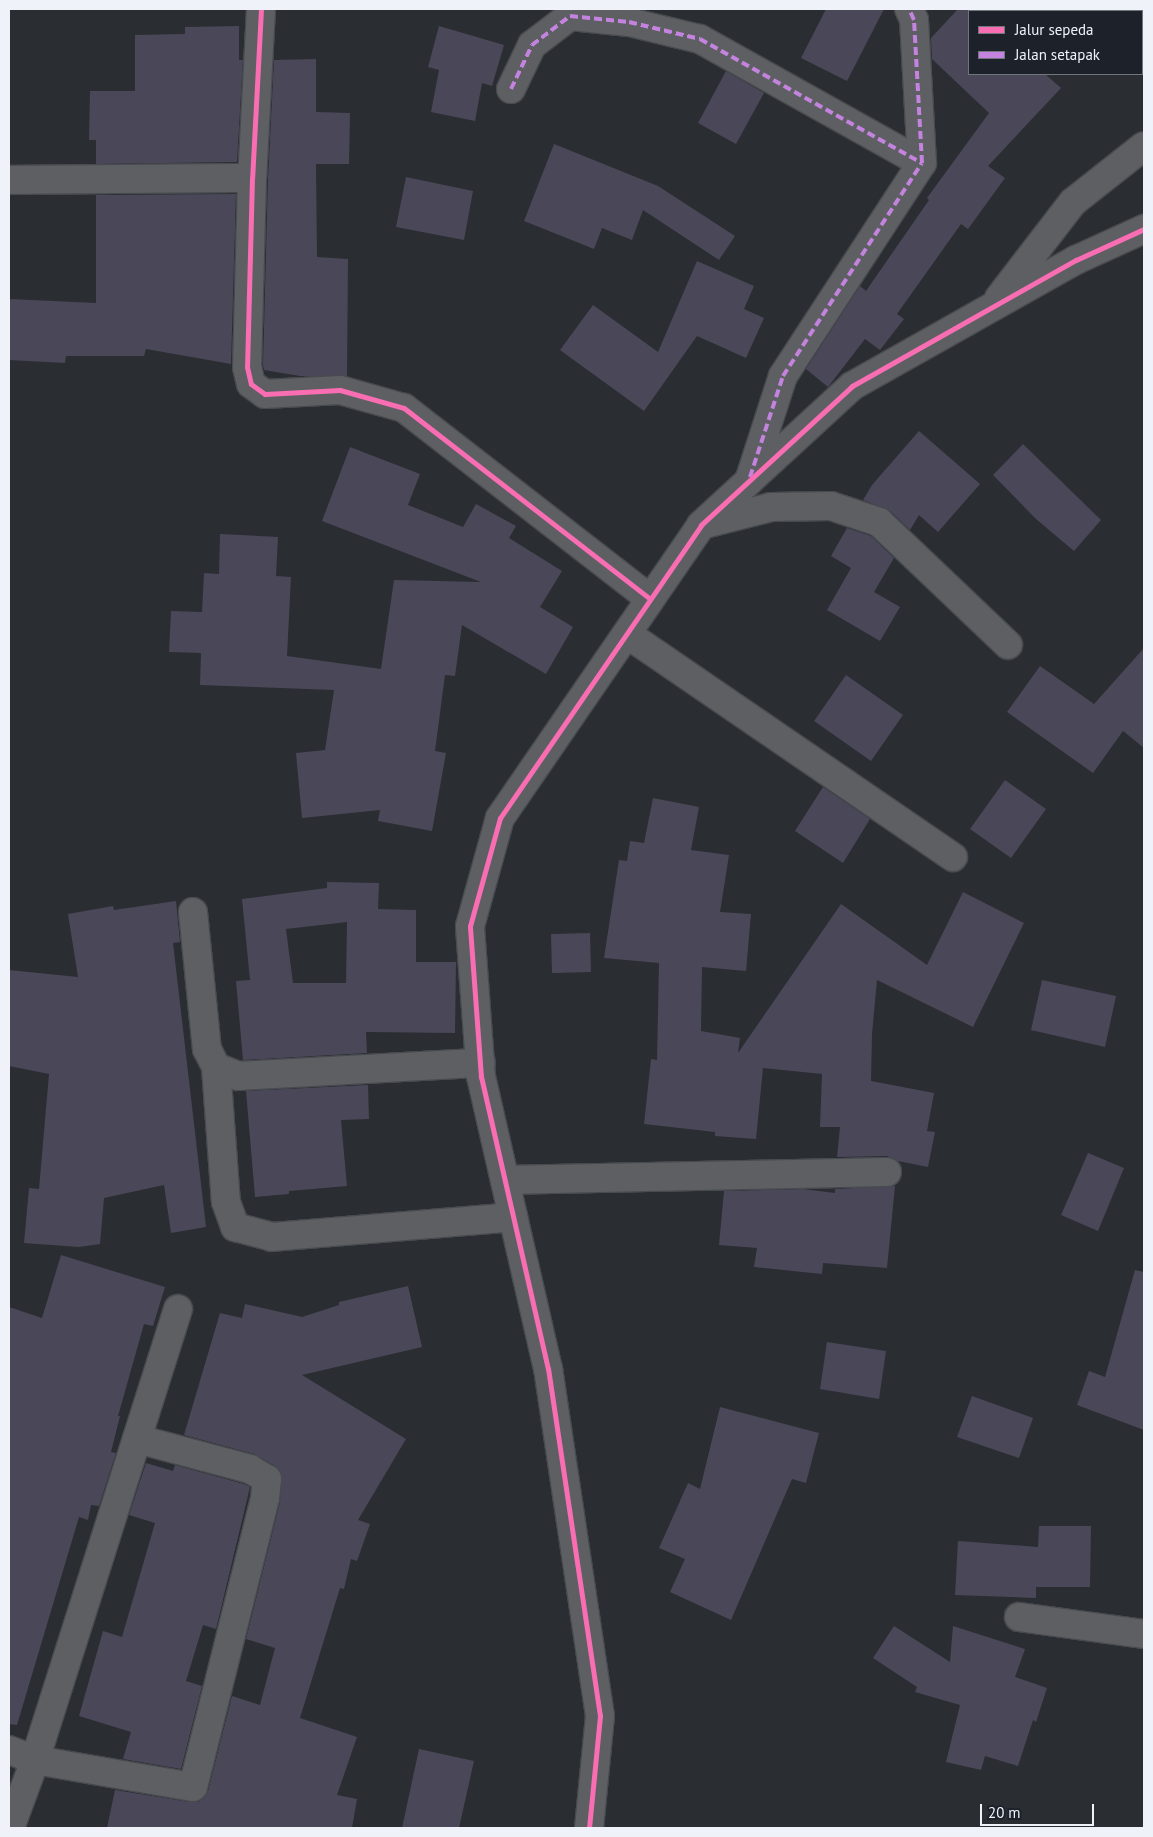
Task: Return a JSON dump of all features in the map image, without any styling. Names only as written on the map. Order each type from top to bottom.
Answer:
[{"type":"street","points":[[262,9],[252,178],[247,366],[251,384],[265,394],[340,390],[404,408],[650,599]]},
{"type":"street","points":[[748,482],[783,376],[922,163],[914,20],[909,9]]},
{"type":"street","points":[[510,89],[532,45],[570,16],[630,22],[700,39],[922,163]]},
{"type":"street","points":[[992,308],[1073,202],[1144,146]]},
{"type":"street","points":[[9,183],[252,178]]},
{"type":"street","points":[[589,1828],[600,1716],[548,1369],[481,1077],[470,926],[500,818],[701,525],[852,386],[1076,260],[1144,229]]},
{"type":"street","points":[[701,525],[771,507],[831,506],[878,522],[1008,644]]},
{"type":"street","points":[[627,634],[953,857]]},
{"type":"street","points":[[193,912],[207,1049],[216,1067],[226,1202],[235,1227],[272,1237],[513,1217]]},
{"type":"street","points":[[216,1067],[238,1076],[481,1062]]},
{"type":"street","points":[[505,1180],[887,1172]]},
{"type":"street","points":[[10,1828],[34,1760],[178,1309]]},
{"type":"street","points":[[9,1750],[34,1760],[193,1787],[265,1498],[267,1479],[250,1469],[137,1439]]},
{"type":"street","points":[[1019,1617],[1144,1634]]},
{"type":"building","points":[[826,9],[884,9],[847,81],[801,58]]},
{"type":"building","points":[[958,9],[969,9],[968,75],[1046,75],[1061,88],[988,166],[1005,178],[968,229],[961,224],[897,314],[904,319],[880,350],[865,339],[828,387],[806,369],[860,286],[866,291],[929,200],[927,198],[989,113],[932,59],[931,38]]},
{"type":"building","points":[[239,26],[239,60],[243,60],[237,162],[96,164],[96,140],[89,140],[90,91],[135,91],[135,35],[185,34],[185,27]]},
{"type":"building","points":[[439,26],[504,45],[492,86],[482,83],[475,121],[431,112],[439,70],[428,67]]},
{"type":"building","points":[[316,59],[316,112],[350,113],[349,164],[316,164],[317,257],[348,259],[347,376],[300,376],[264,370],[263,365],[268,179],[274,60]]},
{"type":"building","points":[[726,71],[764,93],[736,144],[698,123]]},
{"type":"building","points":[[554,144],[658,186],[735,236],[719,260],[643,210],[632,240],[602,228],[594,249],[524,221]]},
{"type":"building","points":[[406,177],[473,191],[464,240],[396,227]]},
{"type":"building","points":[[236,194],[231,364],[146,349],[144,356],[66,356],[65,363],[9,360],[9,299],[96,303],[96,195]]},
{"type":"building","points":[[697,261],[754,286],[744,309],[764,318],[746,358],[697,336],[644,411],[560,350],[593,305],[658,352]]},
{"type":"building","points":[[919,431],[980,484],[938,532],[919,515],[910,530],[889,510],[863,500],[872,485]]},
{"type":"building","points":[[1023,444],[1101,520],[1074,551],[1036,519],[993,475]]},
{"type":"building","points":[[350,447],[420,474],[408,505],[463,527],[476,504],[516,526],[509,538],[562,571],[540,607],[573,627],[546,674],[462,625],[455,676],[445,675],[435,751],[446,753],[432,831],[378,821],[380,810],[302,818],[296,753],[325,750],[334,690],[200,685],[201,653],[169,652],[171,611],[202,612],[204,573],[219,574],[220,534],[278,537],[276,576],[291,577],[287,656],[381,669],[394,580],[481,582],[322,521]]},
{"type":"building","points":[[847,528],[871,536],[894,558],[874,592],[900,607],[880,641],[827,610],[851,568],[831,556]]},
{"type":"building","points":[[1144,648],[1144,748],[1123,731],[1093,773],[1007,712],[1040,666],[1094,704]]},
{"type":"building","points":[[846,675],[903,715],[871,761],[814,721]]},
{"type":"building","points":[[1005,780],[1046,809],[1011,858],[970,829]]},
{"type":"building","points":[[823,787],[870,819],[843,863],[795,831]]},
{"type":"building","points":[[653,798],[699,807],[691,850],[729,855],[720,912],[751,914],[746,971],[702,967],[701,1031],[740,1038],[738,1053],[841,904],[927,965],[963,892],[1024,923],[973,1027],[877,980],[872,1034],[871,1081],[934,1093],[927,1131],[935,1132],[928,1167],[898,1161],[887,1156],[837,1157],[840,1127],[820,1127],[822,1074],[763,1068],[756,1139],[715,1136],[715,1132],[644,1124],[651,1059],[657,1060],[659,963],[604,958],[619,860],[627,861],[630,841],[644,843]]},
{"type":"building","points":[[327,882],[379,883],[378,909],[416,910],[416,962],[456,962],[455,1033],[366,1032],[367,1053],[243,1060],[236,981],[250,980],[242,899],[327,888]],"holes":[[[347,922],[346,983],[293,983],[286,929]]]},
{"type":"building","points":[[176,901],[180,942],[173,943],[206,1227],[171,1233],[164,1185],[104,1198],[100,1244],[79,1247],[24,1243],[29,1188],[39,1189],[49,1074],[9,1066],[9,970],[78,977],[68,914],[113,906],[114,910]]},
{"type":"building","points":[[590,933],[591,972],[552,973],[551,934]]},
{"type":"building","points":[[1042,980],[1116,996],[1105,1047],[1031,1030]]},
{"type":"building","points":[[368,1085],[369,1119],[341,1120],[347,1186],[289,1191],[289,1194],[255,1197],[246,1091]]},
{"type":"building","points":[[1088,1153],[1124,1168],[1098,1231],[1061,1215]]},
{"type":"building","points":[[895,1186],[887,1268],[823,1263],[822,1274],[754,1267],[757,1248],[719,1245],[724,1191],[803,1189],[835,1193],[835,1189]]},
{"type":"building","points":[[61,1255],[165,1287],[153,1326],[144,1324],[118,1416],[120,1416],[111,1452],[116,1453],[99,1506],[91,1505],[88,1520],[79,1517],[17,1725],[9,1724],[9,1307],[42,1318]]},
{"type":"building","points":[[1135,1270],[1144,1272],[1144,1430],[1077,1405],[1089,1371],[1105,1377]]},
{"type":"building","points":[[408,1286],[422,1347],[302,1375],[406,1439],[358,1520],[370,1524],[357,1561],[351,1559],[344,1589],[340,1588],[300,1718],[357,1737],[337,1795],[357,1799],[352,1828],[107,1828],[115,1790],[190,1802],[198,1802],[204,1798],[208,1791],[232,1696],[260,1705],[275,1648],[246,1639],[280,1502],[281,1472],[275,1466],[254,1454],[184,1435],[220,1313],[242,1318],[245,1304],[302,1317],[339,1305],[339,1302]]},
{"type":"building","points":[[827,1342],[886,1351],[879,1399],[820,1389]]},
{"type":"building","points":[[972,1396],[1033,1418],[1019,1458],[957,1437]]},
{"type":"building","points":[[720,1407],[819,1433],[806,1483],[792,1479],[731,1620],[670,1592],[685,1559],[659,1548],[688,1483],[700,1489]]},
{"type":"building","points":[[146,1463],[173,1471],[175,1465],[250,1487],[216,1629],[203,1625],[186,1681],[202,1686],[181,1769],[123,1759],[131,1732],[79,1716],[103,1631],[122,1637],[155,1523],[129,1515]]},
{"type":"building","points":[[1039,1526],[1091,1526],[1090,1587],[1036,1587],[1036,1598],[955,1595],[958,1541],[1038,1547]]},
{"type":"building","points":[[894,1626],[950,1662],[953,1626],[1025,1649],[1015,1677],[1047,1688],[1036,1722],[1033,1720],[1018,1766],[985,1756],[981,1770],[946,1762],[960,1705],[915,1692],[917,1687],[873,1658]]},
{"type":"building","points":[[419,1749],[474,1761],[459,1828],[402,1828]]},
{"type":"marked path","points":[[750,477],[783,376],[922,163],[914,20],[909,9]]},
{"type":"marked path","points":[[511,89],[532,45],[570,16],[629,22],[700,39],[922,163]]},
{"type":"cycle path","points":[[261,9],[252,178],[247,367],[251,384],[265,394],[340,390],[404,408],[650,599]]},
{"type":"cycle path","points":[[589,1828],[600,1716],[548,1369],[481,1077],[470,926],[500,818],[701,525],[852,386],[1076,260],[1144,229]]}]
